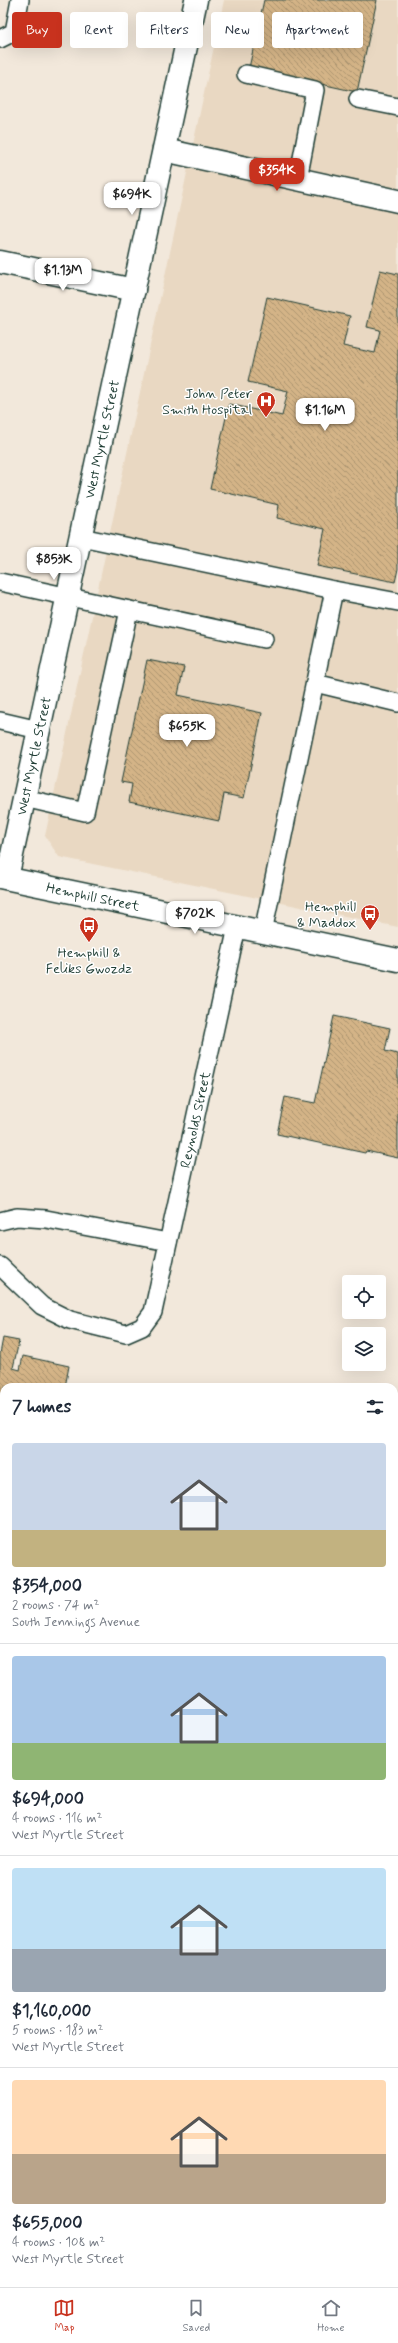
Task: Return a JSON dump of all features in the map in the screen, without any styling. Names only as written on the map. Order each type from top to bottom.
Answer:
[{"type":"street","name":"West Myrtle Street","points":[[4,877],[39,730],[196,0]]},
{"type":"street","points":[[164,150],[398,201]]},
{"type":"street","points":[[0,262],[134,290]]},
{"type":"street","name":"Hemphill Street","points":[[4,877],[398,960]]},
{"type":"lane","points":[[0,39],[14,32],[20,0]]},
{"type":"lane","points":[[246,74],[316,90],[298,179]]},
{"type":"lane","points":[[358,99],[398,107]]},
{"type":"lane","points":[[81,537],[398,602]]},
{"type":"lane","points":[[0,582],[264,639]]},
{"type":"lane","points":[[263,932],[334,590]]},
{"type":"lane","points":[[24,798],[85,812],[129,610]]},
{"type":"lane","points":[[315,683],[398,704]]},
{"type":"lane","points":[[0,721],[39,730]]},
{"type":"lane","name":"Reynolds Street","points":[[0,1266],[42,1306],[70,1320],[126,1334],[142,1327],[153,1312],[237,927]]},
{"type":"lane","points":[[0,1221],[17,1217],[46,1219],[168,1242]]},
{"type":"shaded area","name":"John Peter Smith Hospital","points":[[224,0],[398,0],[398,927],[59,857],[45,836],[214,48],[264,48],[264,12],[221,12]]},
{"type":"building","points":[[264,0],[377,0],[357,92],[249,68],[253,48],[264,48],[264,12],[261,12]]},
{"type":"building","points":[[380,270],[398,274],[398,569],[395,582],[317,566],[325,529],[277,518],[279,505],[210,489],[229,404],[282,416],[288,391],[248,382],[267,297],[350,316],[343,346],[375,353],[380,330],[367,327]]},
{"type":"building","points":[[147,660],[184,667],[178,695],[262,713],[244,798],[224,794],[219,821],[129,802],[132,784],[121,782]]},
{"type":"building","points":[[334,1016],[390,1028],[385,1051],[398,1054],[398,1158],[366,1151],[365,1153],[277,1134],[285,1097],[315,1103]]},
{"type":"building","points":[[3,1338],[19,1341],[13,1368],[20,1370],[23,1356],[69,1366],[66,1383],[0,1383],[0,1354]]},
{"type":"place","name":"John Peter Smith Hospital","points":[[266,418]]},
{"type":"place","name":"Hemphill & Maddox","points":[[370,931]]},
{"type":"place","name":"Hemphill & Feliks Gwozdz","points":[[89,943]]}]
